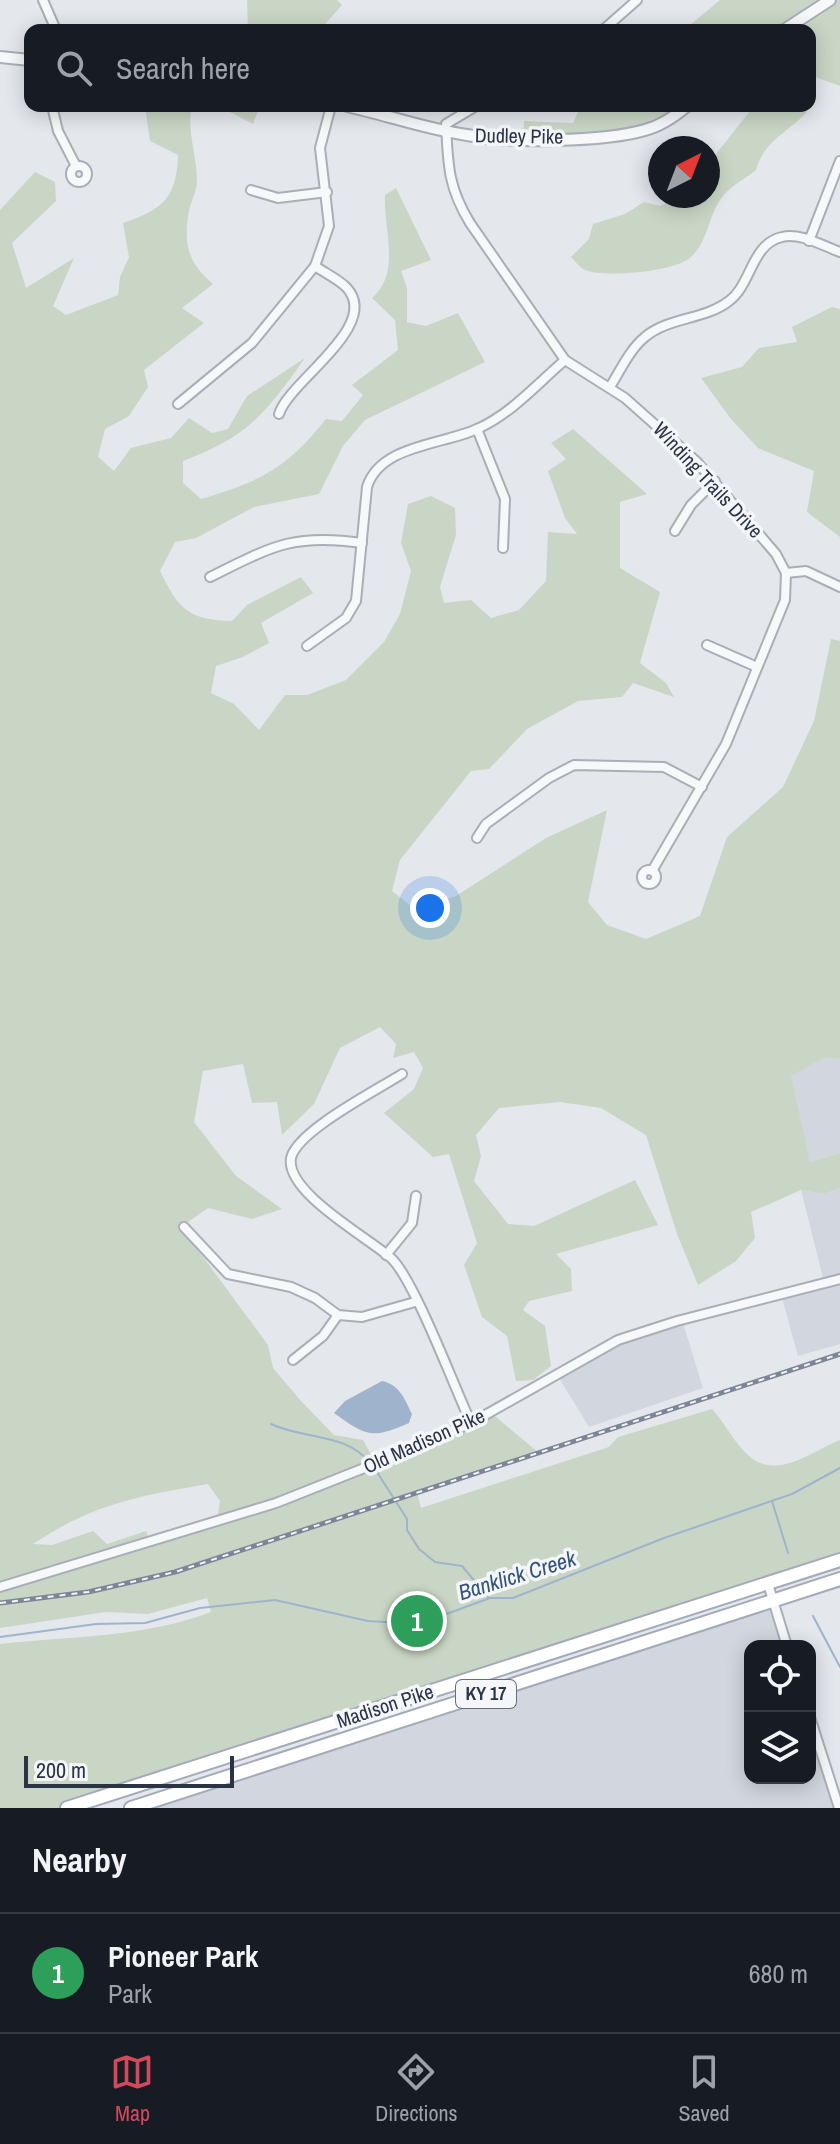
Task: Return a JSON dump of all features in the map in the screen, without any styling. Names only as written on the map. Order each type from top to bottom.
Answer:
[{"type":"main road","name":"Madison Pike","points":[[67,1808],[840,1560]]},
{"type":"main road","name":"Madison Pike","points":[[131,1808],[840,1579]]},
{"type":"street","points":[[43,0],[53,24]]},
{"type":"street","points":[[610,24],[637,0]]},
{"type":"street","points":[[793,24],[830,0]]},
{"type":"street","points":[[0,57],[24,59]]},
{"type":"street","points":[[53,112],[58,131],[76,166]]},
{"type":"street","points":[[178,404],[262,333],[315,266],[329,226],[320,148],[329,112]]},
{"type":"street","name":"Dudley Pike","points":[[371,112],[484,138],[605,137],[645,130],[679,112]]},
{"type":"street","points":[[447,131],[451,119],[464,112]]},
{"type":"street","name":"Winding Trails Drive","points":[[447,131],[446,164],[458,204],[565,360],[644,412],[715,481],[776,554],[786,573]]},
{"type":"street","points":[[809,241],[840,161]]},
{"type":"street","points":[[251,190],[278,198],[327,192]]},
{"type":"street","points":[[610,387],[638,343],[652,332],[719,308],[732,299],[769,242],[789,235],[840,252]]},
{"type":"street","points":[[279,414],[285,401],[345,335],[353,316],[354,303],[349,290],[315,266]]},
{"type":"street","points":[[307,646],[343,621],[353,607],[358,593],[367,487],[373,470],[392,457],[477,429],[506,410],[565,360]]},
{"type":"street","points":[[477,429],[505,499],[503,548]]},
{"type":"street","points":[[675,531],[691,505],[715,481]]},
{"type":"street","points":[[210,577],[280,543],[299,539],[362,543]]},
{"type":"street","points":[[652,871],[726,744],[785,600],[786,573],[806,571],[840,587]]},
{"type":"street","points":[[707,645],[757,667]]},
{"type":"street","points":[[477,838],[486,824],[549,778],[574,765],[664,767],[702,787]]},
{"type":"street","points":[[402,1074],[310,1133],[291,1157],[294,1178],[301,1188],[400,1268],[471,1423]]},
{"type":"street","points":[[386,1255],[412,1223],[416,1196]]},
{"type":"street","points":[[184,1227],[228,1274],[291,1287],[338,1315],[362,1317],[415,1302]]},
{"type":"street","name":"Old Madison Pike","points":[[0,1587],[276,1503],[471,1423],[618,1340],[677,1321],[840,1279]]},
{"type":"street","points":[[293,1360],[323,1336],[338,1315]]},
{"type":"street","points":[[768,1584],[785,1640]]},
{"type":"street","points":[[816,1736],[839,1808]]},
{"type":"shaded area","points":[[824,1058],[840,1059],[840,1153],[810,1162],[790,1076]]},
{"type":"shaded area","points":[[840,1188],[840,1344],[798,1356],[781,1294],[824,1282],[801,1190],[824,1194]]},
{"type":"shaded area","points":[[682,1320],[703,1388],[589,1427],[556,1373],[589,1354]]},
{"type":"shaded area","points":[[773,1601],[785,1640],[744,1640],[744,1784],[816,1784],[816,1736],[839,1808],[131,1808]]},
{"type":"green space","points":[[247,0],[337,0],[342,5],[325,24],[248,24]]},
{"type":"green space","points":[[720,0],[840,0],[840,86],[816,77],[816,24],[691,24]]},
{"type":"green space","points":[[146,112],[191,112],[197,181],[189,211],[187,243],[198,268],[213,284],[182,308],[204,323],[144,370],[148,387],[129,416],[105,429],[98,457],[114,471],[131,448],[171,438],[189,418],[212,433],[228,429],[247,396],[305,358],[254,421],[224,442],[183,461],[183,483],[201,499],[240,486],[285,462],[326,419],[342,421],[363,395],[352,385],[398,350],[395,320],[372,298],[381,288],[389,263],[385,195],[396,188],[431,260],[401,271],[407,288],[407,322],[426,326],[458,313],[485,362],[365,420],[343,446],[319,494],[254,507],[196,538],[175,542],[160,571],[180,604],[195,615],[232,621],[247,605],[301,577],[313,593],[261,623],[269,643],[243,657],[216,666],[211,693],[234,704],[259,730],[285,695],[307,695],[346,680],[384,642],[400,614],[411,571],[401,543],[408,504],[431,496],[455,508],[456,535],[440,587],[444,603],[471,600],[491,618],[519,610],[546,581],[548,532],[577,534],[565,518],[548,471],[566,459],[551,443],[573,429],[647,494],[620,502],[620,568],[660,592],[640,663],[666,683],[674,697],[633,683],[622,697],[578,701],[527,729],[489,769],[471,771],[400,860],[392,891],[415,909],[456,896],[546,838],[607,810],[588,902],[607,925],[646,939],[700,916],[727,837],[783,787],[814,721],[831,639],[840,641],[840,1059],[824,1058],[791,1076],[810,1162],[840,1153],[840,1188],[824,1194],[801,1190],[751,1212],[755,1238],[736,1261],[698,1285],[677,1234],[646,1135],[601,1108],[560,1102],[499,1108],[476,1135],[481,1156],[474,1181],[508,1224],[534,1226],[635,1180],[658,1225],[556,1254],[571,1269],[572,1291],[529,1301],[523,1310],[545,1326],[551,1366],[533,1380],[516,1381],[507,1336],[482,1317],[464,1265],[477,1243],[449,1154],[433,1157],[384,1113],[414,1089],[423,1068],[414,1052],[393,1058],[396,1044],[380,1027],[340,1048],[314,1104],[282,1135],[277,1102],[252,1103],[243,1064],[203,1071],[194,1122],[236,1176],[282,1209],[252,1219],[208,1208],[181,1227],[268,1345],[273,1368],[334,1435],[363,1440],[376,1463],[490,1412],[539,1453],[417,1493],[421,1508],[609,1447],[618,1437],[712,1409],[743,1450],[766,1465],[790,1463],[840,1440],[840,1560],[67,1808],[0,1808],[0,1644],[107,1635],[159,1627],[211,1612],[207,1598],[148,1614],[106,1612],[0,1628],[0,210],[35,172],[55,182],[56,201],[12,243],[26,288],[74,258],[53,306],[66,315],[118,295],[120,277],[129,257],[123,223],[147,213],[164,201],[174,182],[178,155],[150,141]],"holes":[[[208,1484],[220,1501],[217,1521],[150,1541],[146,1531],[107,1544],[93,1531],[52,1545],[33,1544],[96,1511],[138,1498]]]},
{"type":"green space","points":[[230,112],[258,112],[253,124]]},
{"type":"green space","points":[[578,112],[676,112],[645,130],[523,138],[524,121],[573,123]]},
{"type":"green space","points":[[749,112],[806,112],[772,143],[756,170],[720,201],[720,149]]},
{"type":"green space","points":[[644,202],[648,203],[648,208],[716,208],[701,245],[692,256],[684,262],[657,270],[608,273],[585,270],[571,257],[589,239],[593,224],[625,214]]},
{"type":"green space","points":[[832,307],[840,309],[840,537],[807,512],[814,471],[758,448],[731,419],[701,378],[742,367],[759,348],[797,342],[792,327]]},
{"type":"water","points":[[382,1381],[397,1389],[404,1398],[412,1414],[409,1423],[386,1432],[370,1433],[354,1427],[334,1413],[345,1401]]},
{"type":"waterway","points":[[271,1424],[350,1446],[371,1464]]},
{"type":"waterway","name":"Banklick Creek","points":[[0,1637],[96,1624],[145,1623],[200,1608],[275,1600],[368,1621],[419,1624],[490,1598],[513,1598],[664,1538],[792,1494],[840,1468]]},
{"type":"waterway","points":[[375,1469],[407,1519],[407,1530],[419,1549],[435,1562],[462,1566],[488,1597]]},
{"type":"waterway","points":[[772,1501],[788,1553]]},
{"type":"waterway","points":[[813,1616],[840,1667]]},
{"type":"railway","points":[[0,1603],[88,1592],[175,1572],[840,1354]]},
{"type":"place","name":"Pioneer Park","points":[[417,1621]]}]
